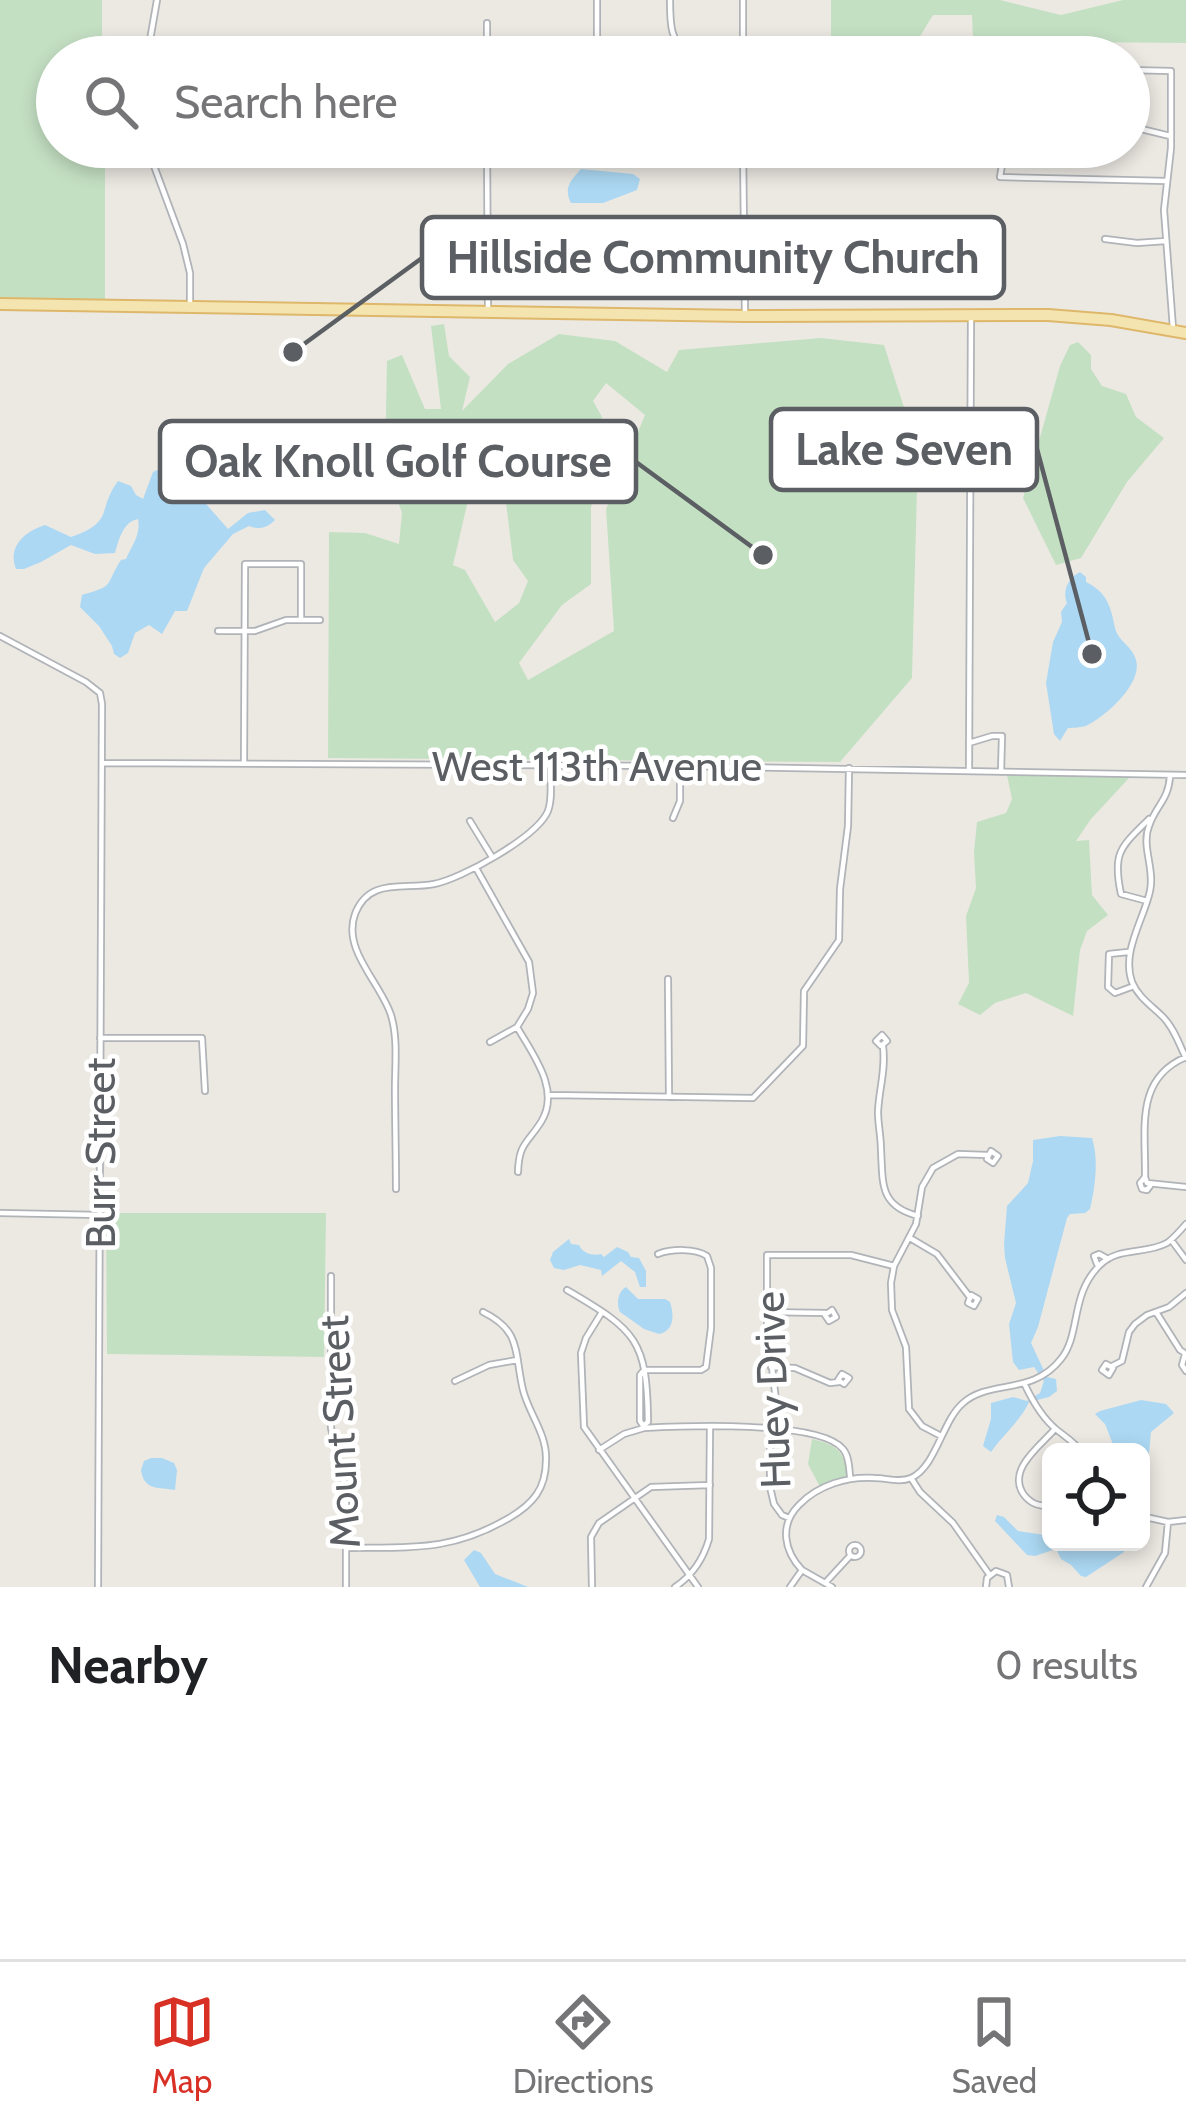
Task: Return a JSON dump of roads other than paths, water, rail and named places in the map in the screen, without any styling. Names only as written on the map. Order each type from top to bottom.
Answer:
[{"type":"main road","points":[[0,304],[1080,317],[1180,331]]},
{"type":"street","points":[[151,36],[157,0]]},
{"type":"street","points":[[596,36],[597,0]]},
{"type":"street","points":[[670,0],[674,36]]},
{"type":"street","points":[[743,0],[743,36]]},
{"type":"street","points":[[487,23],[487,36]]},
{"type":"street","points":[[1150,70],[1171,70],[1164,210],[1180,331]]},
{"type":"street","points":[[1150,131],[1170,136]]},
{"type":"street","points":[[154,168],[183,244],[190,273],[190,307]]},
{"type":"street","points":[[487,168],[488,312]]},
{"type":"street","points":[[743,168],[745,316]]},
{"type":"street","points":[[1002,168],[1000,177],[1167,181]]},
{"type":"street","points":[[1105,239],[1166,241]]},
{"type":"street","points":[[969,772],[971,315]]},
{"type":"street","points":[[244,763],[245,564],[301,564],[301,619]]},
{"type":"street","points":[[218,631],[265,629],[286,620],[320,620]]},
{"type":"street","name":"Burr Street","points":[[0,636],[100,693],[98,1587]]},
{"type":"street","points":[[969,743],[1002,736],[1001,772]]},
{"type":"street","name":"West 113th Avenue","points":[[103,763],[1186,775]]},
{"type":"street","points":[[396,1189],[393,1021],[352,940],[356,911],[371,892],[430,885],[476,868],[523,839],[548,812],[550,765]]},
{"type":"street","points":[[674,818],[680,801],[680,766]]},
{"type":"street","points":[[549,1095],[753,1098],[803,1046],[804,991],[839,940],[849,769]]},
{"type":"street","points":[[1147,901],[1121,894],[1119,851],[1164,802],[1166,775]]},
{"type":"street","points":[[1155,814],[1147,835],[1153,869],[1130,952],[1130,970],[1134,986],[1173,1030],[1186,1058],[1158,1074],[1149,1090],[1148,1181],[1186,1187]]},
{"type":"street","points":[[470,820],[491,857]]},
{"type":"street","points":[[1133,835],[1147,835]]},
{"type":"street","points":[[476,868],[529,962],[533,993],[517,1027],[490,1042]]},
{"type":"street","points":[[1130,952],[1109,954],[1108,987],[1115,993],[1134,986]]},
{"type":"street","points":[[668,980],[669,1097]]},
{"type":"street","points":[[517,1027],[546,1078],[549,1095],[544,1118],[518,1152],[518,1172]]},
{"type":"street","points":[[1173,1030],[1185,1036]]},
{"type":"street","points":[[100,1038],[202,1038],[205,1091]]},
{"type":"street","points":[[883,1046],[885,1076],[878,1118],[881,1178],[896,1207],[918,1216]]},
{"type":"street","points":[[941,1436],[917,1421],[910,1409],[906,1347],[890,1303],[894,1267],[910,1238],[922,1187],[933,1168],[958,1154],[987,1155]]},
{"type":"street","points":[[0,1213],[101,1214]]},
{"type":"street","points":[[789,1518],[808,1497],[836,1483],[911,1478],[926,1465],[957,1409],[970,1398],[1025,1384],[1061,1360],[1080,1294],[1098,1267],[1135,1249],[1172,1241],[1186,1224]]},
{"type":"street","points":[[910,1238],[937,1254],[969,1296]]},
{"type":"street","points":[[1172,1241],[1186,1260]]},
{"type":"street","points":[[644,1370],[700,1370],[706,1367],[710,1352],[711,1268],[707,1256],[695,1251],[658,1254]]},
{"type":"street","name":"Huey Drive","points":[[802,1570],[786,1541],[789,1518],[774,1504],[770,1487],[776,1400],[766,1312],[767,1255],[851,1255],[894,1267]]},
{"type":"street","name":"Mount Street","points":[[332,1276],[331,1428],[346,1491],[346,1587]]},
{"type":"street","points":[[567,1291],[632,1336],[643,1358],[640,1421],[644,1426]]},
{"type":"street","points":[[1112,1366],[1122,1361],[1136,1324],[1186,1293]]},
{"type":"street","points":[[346,1548],[424,1547],[466,1540],[528,1507],[538,1495],[545,1478],[545,1441],[527,1405],[512,1336],[506,1326],[483,1312]]},
{"type":"street","points":[[602,1312],[586,1338],[580,1369],[584,1427],[698,1587]]},
{"type":"street","points":[[766,1312],[826,1313]]},
{"type":"street","points":[[1156,1312],[1185,1354],[1182,1366],[1186,1371]]},
{"type":"street","points":[[455,1381],[489,1365],[517,1360]]},
{"type":"street","points":[[771,1367],[795,1368],[825,1382],[839,1382]]},
{"type":"street","points":[[1025,1384],[1055,1429],[1075,1443]]},
{"type":"street","points":[[599,1450],[644,1426],[773,1427],[840,1446],[846,1453],[850,1479]]},
{"type":"street","points":[[675,1587],[690,1576],[709,1539],[710,1427]]},
{"type":"street","points":[[1042,1443],[1055,1429]]},
{"type":"street","points":[[1042,1443],[1019,1476],[1027,1498],[1042,1505]]},
{"type":"street","points":[[911,1478],[953,1523],[989,1574],[986,1587]]},
{"type":"street","points":[[592,1587],[593,1531],[599,1523],[656,1486],[710,1485]]},
{"type":"street","points":[[1150,1518],[1186,1520]]},
{"type":"street","points":[[1146,1587],[1165,1553],[1168,1522]]},
{"type":"street","points":[[790,1587],[802,1570],[829,1584],[850,1556]]},
{"type":"street","points":[[989,1574],[1004,1572],[1009,1587]]},
{"type":"water","points":[[581,169],[633,174],[640,179],[637,190],[603,203],[571,203],[568,189]]},
{"type":"water","points":[[166,466],[179,473],[228,529],[248,513],[265,510],[275,520],[263,528],[249,526],[233,534],[204,568],[187,611],[175,611],[162,634],[149,625],[135,633],[128,653],[120,658],[80,607],[82,595],[108,584],[126,559],[137,535],[138,519],[125,527],[115,553],[95,554],[71,545],[24,569],[16,569],[14,554],[25,536],[45,525],[71,537],[94,526],[118,481],[143,499],[153,472]]},
{"type":"water","points":[[1080,572],[1107,601],[1117,633],[1134,655],[1137,669],[1112,707],[1086,726],[1068,728],[1060,741],[1054,734],[1046,683],[1053,642],[1067,603],[1066,590]]},
{"type":"water","points":[[1092,1138],[1096,1164],[1090,1209],[1067,1218],[1031,1343],[1047,1377],[1056,1379],[1057,1391],[1029,1402],[991,1452],[983,1446],[991,1403],[1013,1397],[1027,1401],[1040,1393],[1044,1381],[1034,1367],[1019,1370],[1013,1362],[1009,1324],[1016,1303],[1005,1258],[1007,1206],[1028,1183],[1033,1140]]},
{"type":"water","points":[[569,1239],[589,1254],[604,1257],[617,1247],[639,1258],[646,1271],[646,1287],[640,1287],[635,1272],[621,1261],[602,1276],[601,1270],[580,1265],[554,1268],[553,1252]]},
{"type":"water","points":[[626,1287],[638,1299],[670,1302],[671,1326],[659,1334],[620,1312],[618,1298]]},
{"type":"water","points":[[1141,1400],[1166,1404],[1174,1413],[1151,1432],[1150,1443],[1112,1443],[1095,1414]]},
{"type":"water","points":[[151,1458],[174,1463],[175,1490],[145,1482],[141,1470]]},
{"type":"water","points":[[997,1515],[1004,1517],[1018,1531],[1042,1535],[1042,1551],[1050,1551],[1027,1555],[995,1521]]},
{"type":"water","points":[[474,1550],[495,1574],[528,1587],[480,1587],[464,1560]]},
{"type":"water","points":[[1057,1551],[1124,1551],[1086,1577]]},
{"type":"place","name":"Hillside Community Church","points":[[293,352]]},
{"type":"place","name":"Oak Knoll Golf Course","points":[[763,555]]},
{"type":"place","name":"Lake Seven","points":[[1092,654]]}]
